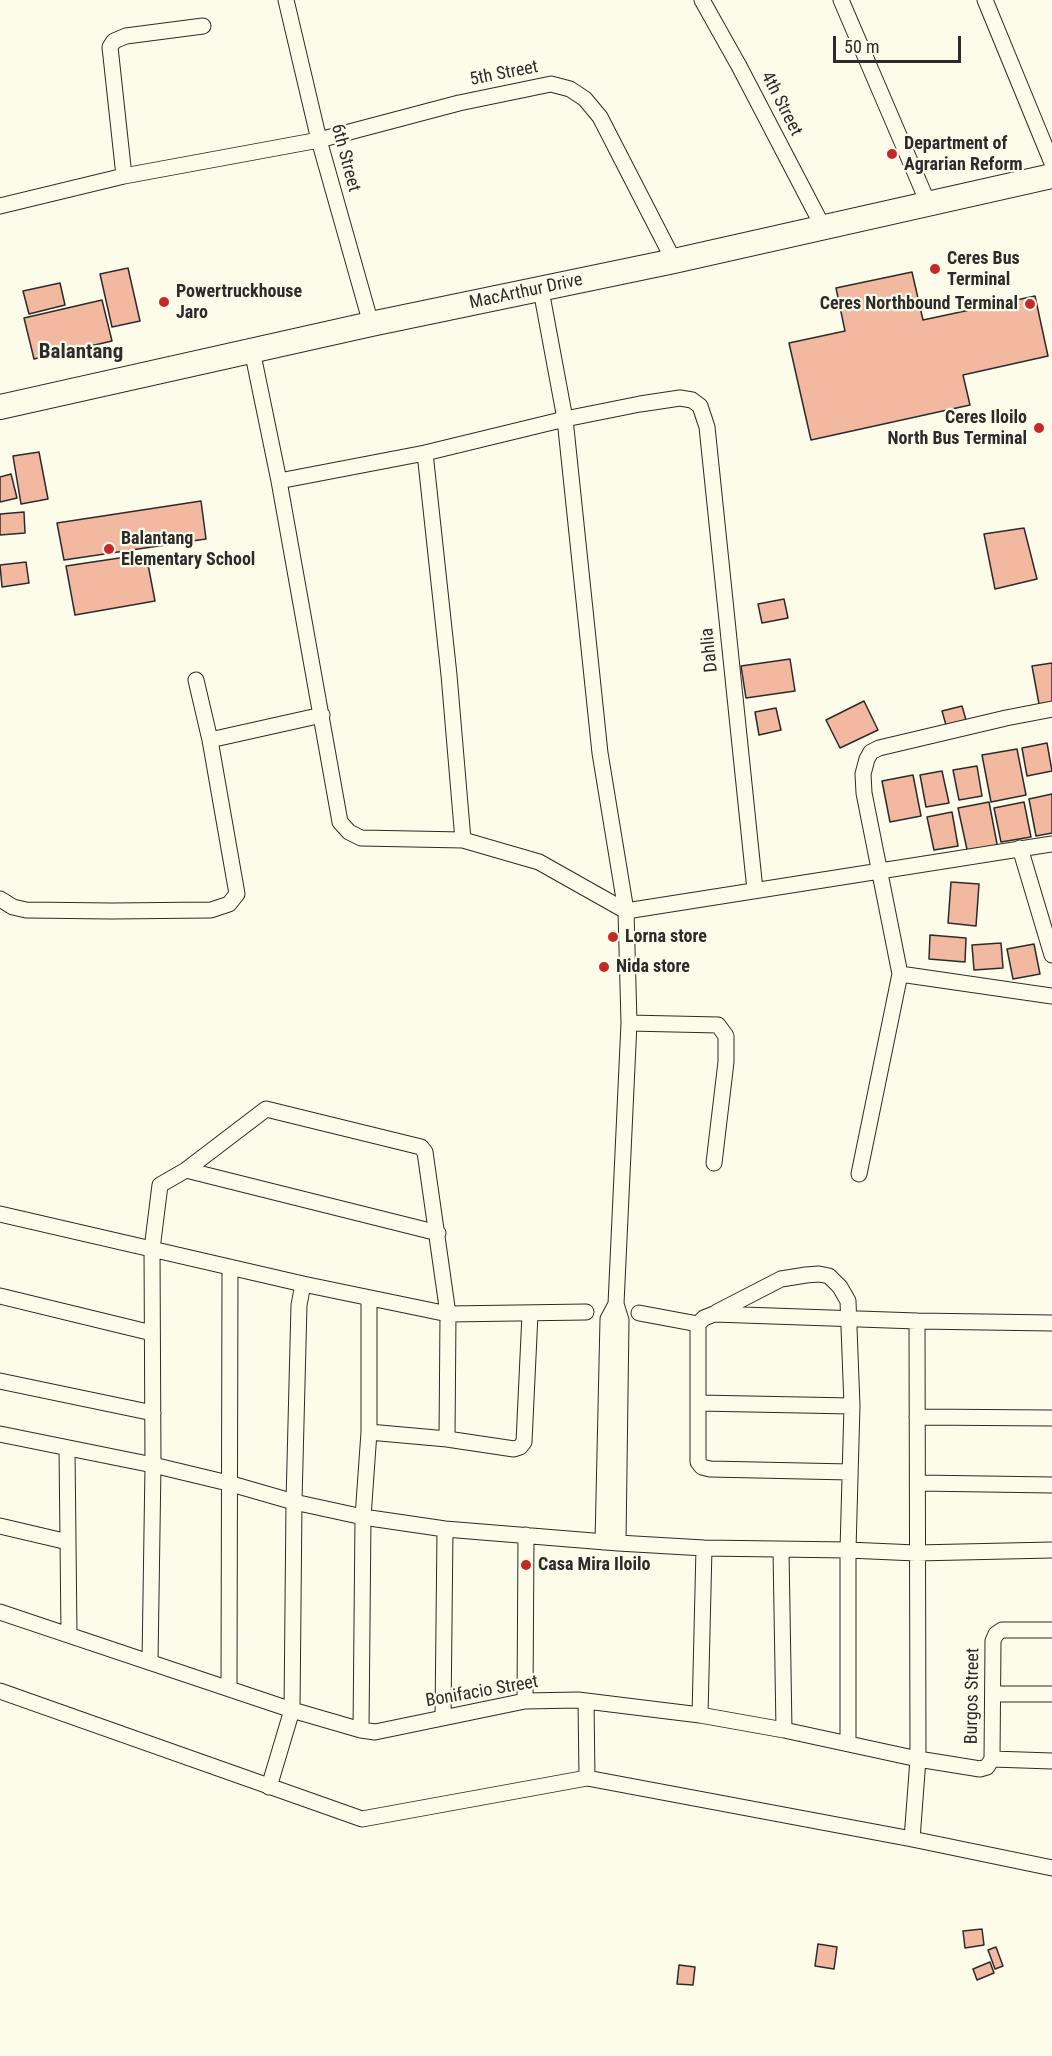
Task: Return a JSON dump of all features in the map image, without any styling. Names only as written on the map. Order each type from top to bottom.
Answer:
[{"type":"main road","name":"MacArthur Drive","points":[[0,407],[371,324],[674,261],[1052,176]]},
{"type":"street","name":"6th Street","points":[[286,0],[319,140],[371,324]]},
{"type":"street","name":"4th Street","points":[[702,0],[740,66],[822,227]]},
{"type":"street","points":[[841,0],[928,203]]},
{"type":"street","points":[[985,0],[1052,163]]},
{"type":"street","points":[[124,176],[110,46],[114,41],[126,36],[203,26]]},
{"type":"street","name":"5th Street","points":[[0,206],[124,176],[319,140],[459,103],[551,84],[570,89],[585,99],[600,117],[674,261]]},
{"type":"street","points":[[541,290],[565,420],[600,753],[627,911],[629,1023],[616,1304],[608,1319],[615,1329],[611,1543]]},
{"type":"street","points":[[252,350],[279,481],[340,822],[349,832],[361,838],[463,840],[539,862],[627,911],[1052,844]]},
{"type":"street","name":"Dahlia","points":[[565,420],[680,398],[692,400],[700,405],[707,427],[755,890]]},
{"type":"street","points":[[279,481],[425,453],[565,420]]},
{"type":"street","points":[[425,453],[449,675],[463,840]]},
{"type":"street","points":[[0,899],[13,907],[37,910],[211,910],[229,904],[237,894],[210,740],[195,680]]},
{"type":"street","points":[[859,1174],[900,974],[864,794],[863,774],[867,759],[871,752],[879,748],[1052,709]]},
{"type":"street","points":[[210,740],[322,715]]},
{"type":"street","points":[[1020,849],[1052,955]]},
{"type":"street","points":[[900,974],[1052,996]]},
{"type":"street","points":[[629,1023],[718,1025],[726,1036],[726,1062],[714,1163]]},
{"type":"street","points":[[150,1662],[153,1465],[152,1249],[160,1185],[186,1170],[266,1109],[414,1144],[425,1152],[448,1314],[447,1439]]},
{"type":"street","points":[[186,1170],[438,1233]]},
{"type":"street","points":[[0,1214],[369,1299],[448,1314],[586,1312]]},
{"type":"street","points":[[229,1688],[230,1267]]},
{"type":"street","points":[[848,1743],[848,1550],[852,1406],[848,1301],[840,1287],[829,1276],[819,1274],[781,1279],[704,1318],[698,1324],[698,1462],[702,1467],[850,1472]]},
{"type":"street","points":[[269,1786],[292,1710],[299,1305],[303,1284]]},
{"type":"street","points":[[0,1296],[153,1333]]},
{"type":"street","points":[[361,1730],[363,1517],[369,1432],[369,1299]]},
{"type":"street","points":[[639,1313],[698,1324]]},
{"type":"street","points":[[369,1432],[447,1439],[514,1449],[520,1447],[524,1442],[530,1314]]},
{"type":"street","points":[[714,1314],[1052,1323]]},
{"type":"street","points":[[912,1839],[918,1759],[916,1321]]},
{"type":"street","points":[[0,1382],[153,1413]]},
{"type":"street","points":[[698,1403],[852,1406]]},
{"type":"street","points":[[917,1417],[1052,1418]]},
{"type":"street","points":[[0,1434],[153,1465],[294,1502],[363,1517],[445,1529],[611,1543],[704,1548],[916,1553],[1052,1550]]},
{"type":"street","points":[[68,1448],[69,1635]]},
{"type":"street","points":[[918,1482],[1052,1485]]},
{"type":"street","points":[[0,1526],[68,1542]]},
{"type":"street","points":[[443,1718],[445,1529]]},
{"type":"street","points":[[525,1701],[526,1535]]},
{"type":"street","points":[[700,1715],[704,1548]]},
{"type":"street","points":[[781,1550],[784,1730]]},
{"type":"street","name":"Bonifacio Street","points":[[0,1612],[292,1710],[361,1730],[375,1731],[525,1701],[586,1701],[700,1715],[784,1730],[918,1759],[980,1769],[987,1767],[992,1759],[1052,1761]]},
{"type":"street","name":"Burgos Street","points":[[992,1759],[993,1641],[996,1634],[1002,1629],[1052,1630]]},
{"type":"street","points":[[0,1691],[362,1819],[587,1778],[912,1839],[1052,1868]]},
{"type":"street","points":[[994,1694],[1052,1694]]},
{"type":"street","points":[[586,1701],[587,1778]]},
{"type":"building","points":[[128,268],[140,321],[112,327],[100,274]]},
{"type":"building","points":[[912,272],[923,320],[1035,296],[1048,356],[963,375],[970,405],[811,440],[789,343],[845,331],[836,288]]},
{"type":"building","points":[[60,283],[65,305],[29,314],[23,291]]},
{"type":"building","points":[[102,300],[112,341],[34,359],[24,318]]},
{"type":"building","points":[[39,452],[48,499],[21,504],[13,456]]},
{"type":"building","points":[[11,474],[17,498],[0,502],[0,477]]},
{"type":"building","points":[[201,501],[206,539],[64,560],[57,523]]},
{"type":"building","points":[[24,512],[25,533],[0,535],[0,514]]},
{"type":"building","points":[[1024,528],[1037,579],[995,589],[984,534]]},
{"type":"building","points":[[146,554],[155,601],[75,615],[66,566]]},
{"type":"building","points":[[26,562],[29,583],[2,587],[0,565]]},
{"type":"building","points":[[784,599],[788,618],[762,623],[758,604]]},
{"type":"building","points":[[790,659],[795,691],[746,698],[741,666]]},
{"type":"building","points":[[1052,663],[1052,702],[1039,704],[1032,666]]},
{"type":"building","points":[[864,701],[878,730],[840,748],[826,720]]},
{"type":"building","points":[[962,706],[966,720],[946,725],[942,711]]},
{"type":"building","points":[[776,708],[781,730],[759,735],[755,712]]},
{"type":"building","points":[[1047,743],[1052,771],[1027,776],[1022,748]]},
{"type":"building","points":[[1017,749],[1026,795],[991,802],[982,755]]},
{"type":"building","points":[[977,766],[982,796],[959,800],[953,770]]},
{"type":"building","points":[[942,771],[949,803],[926,807],[920,775]]},
{"type":"building","points":[[913,775],[921,816],[890,822],[882,781]]},
{"type":"building","points":[[1052,794],[1052,833],[1036,836],[1029,799]]},
{"type":"building","points":[[989,802],[998,849],[968,854],[958,808]]},
{"type":"building","points":[[1024,802],[1031,837],[1001,842],[994,808]]},
{"type":"building","points":[[952,812],[958,846],[934,850],[927,817]]},
{"type":"building","points":[[951,882],[979,884],[976,926],[948,923]]},
{"type":"building","points":[[930,935],[966,938],[965,962],[929,959]]},
{"type":"building","points":[[1001,943],[1003,968],[974,970],[972,945]]},
{"type":"building","points":[[1034,944],[1040,974],[1013,979],[1007,949]]},
{"type":"building","points":[[982,1929],[984,1945],[965,1948],[963,1931]]},
{"type":"building","points":[[818,1944],[837,1947],[834,1969],[815,1966]]},
{"type":"building","points":[[996,1947],[1003,1966],[995,1969],[988,1950]]},
{"type":"building","points":[[990,1962],[994,1973],[977,1980],[973,1969]]},
{"type":"building","points":[[679,1965],[695,1967],[693,1985],[677,1984]]},
{"type":"place","name":"Department of Agrarian Reform","points":[[892,154]]},
{"type":"place","name":"Ceres Bus Terminal","points":[[935,269]]},
{"type":"place","name":"Powertruckhouse Jaro","points":[[164,302]]},
{"type":"place","name":"Ceres Northbound Terminal","points":[[1030,304]]},
{"type":"place","name":"Ceres Iloilo North Bus Terminal","points":[[1039,428]]},
{"type":"place","name":"Balantang Elementary School","points":[[109,549]]},
{"type":"place","name":"Lorna store","points":[[613,937]]},
{"type":"place","name":"Nida store","points":[[604,967]]},
{"type":"place","name":"Casa Mira Iloilo","points":[[526,1565]]},
{"type":"district","name":"Balantang","points":[[81,353]]}]
